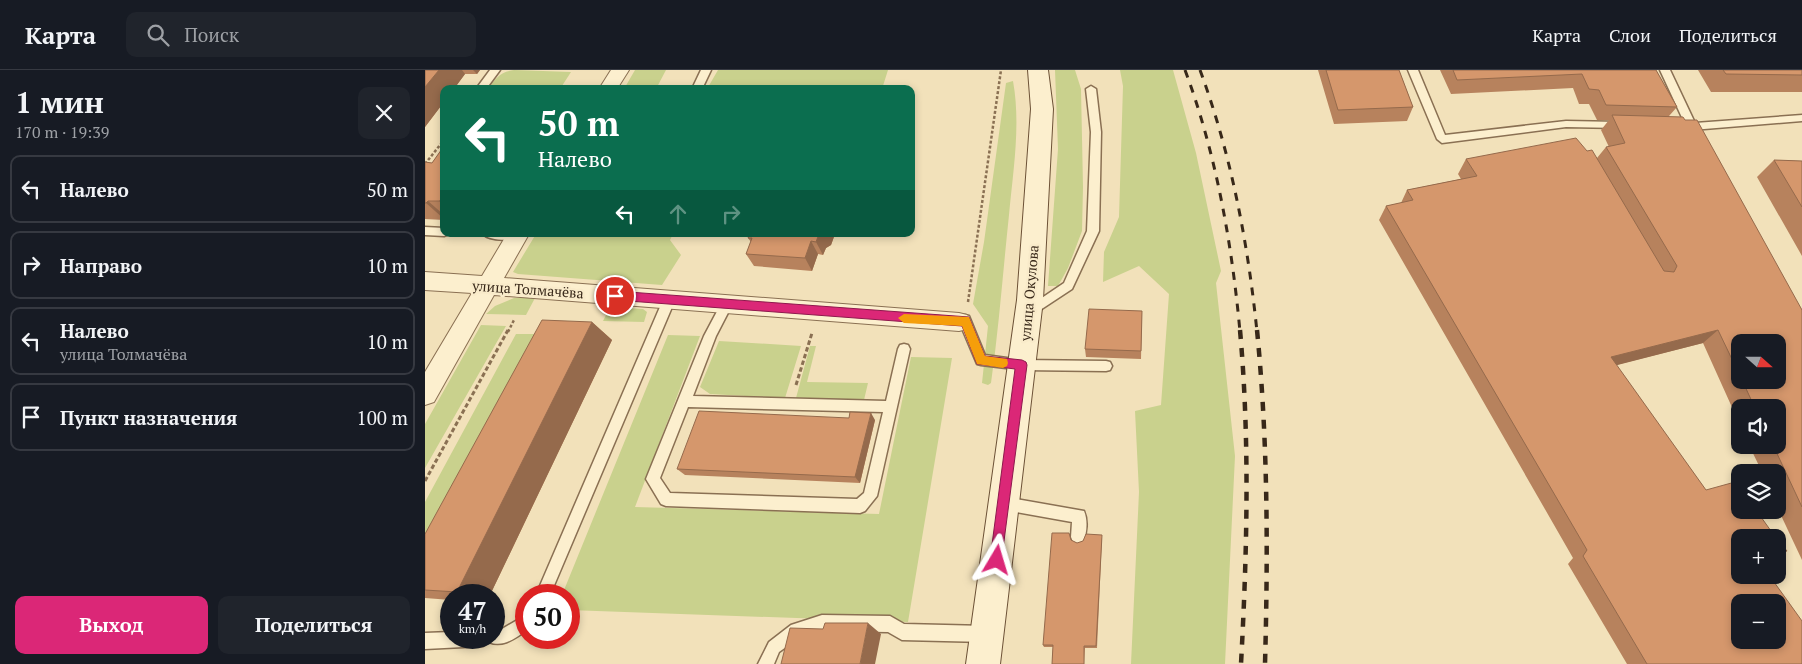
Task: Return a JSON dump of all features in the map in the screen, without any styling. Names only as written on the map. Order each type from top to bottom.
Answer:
[{"type":"main road","name":"улица Окулова","points":[[983,664],[1028,313],[1042,108],[1037,70]]},
{"type":"street","points":[[610,85],[619,70]]},
{"type":"street","points":[[425,394],[515,237]]},
{"type":"street","name":"улица Толмачёва","points":[[425,281],[726,305],[962,321]]},
{"type":"lane","points":[[484,85],[495,70]]},
{"type":"lane","points":[[699,85],[706,70]]},
{"type":"lane","points":[[1413,70],[1442,139],[1568,128],[1634,126]]},
{"type":"lane","points":[[1665,70],[1692,127]]},
{"type":"lane","points":[[1028,313],[1068,286],[1093,231],[1096,132],[1091,89]]},
{"type":"lane","points":[[1673,126],[1692,127],[1802,118]]},
{"type":"lane","points":[[425,231],[440,232]]},
{"type":"lane","points":[[548,584],[669,300]]},
{"type":"lane","points":[[726,305],[710,336],[653,479],[666,499],[859,506],[870,496],[904,349]]},
{"type":"lane","points":[[962,321],[981,360],[1022,365],[1106,366]]},
{"type":"lane","points":[[684,401],[890,407]]},
{"type":"lane","points":[[1004,504],[1079,516],[1079,537]]},
{"type":"lane","points":[[766,664],[775,647],[796,630],[822,624],[890,624],[902,632],[987,634]]},
{"type":"lane","points":[[425,641],[440,640]]},
{"type":"path","points":[[962,321],[989,165],[1001,70]]},
{"type":"path","points":[[425,164],[440,145]]},
{"type":"path","points":[[425,481],[515,320]]},
{"type":"path","points":[[790,404],[812,334]]},
{"type":"green space","points":[[514,70],[571,72],[563,85],[491,85],[505,72]]},
{"type":"green space","points":[[635,70],[666,70],[658,85],[626,85]]},
{"type":"green space","points":[[718,70],[888,70],[883,85],[709,85]]},
{"type":"green space","points":[[1055,70],[1075,70],[1081,89],[1082,231],[1068,268],[1058,286],[1048,286],[1058,149]]},
{"type":"green space","points":[[1120,70],[1173,70],[1196,153],[1221,271],[1216,283],[1235,456],[1225,664],[1131,664],[1139,492],[1135,411],[1161,405],[1169,294],[1139,266],[1103,282],[1104,252],[1119,217],[1123,86]]},
{"type":"green space","points":[[1013,81],[1016,114],[1014,165],[996,341],[991,383],[988,385],[982,383],[988,326],[973,304],[984,242],[1006,83]]},
{"type":"green space","points":[[534,237],[672,237],[670,240],[681,255],[662,285],[518,274],[513,272]]},
{"type":"green space","points":[[514,298],[535,298],[526,315],[486,314],[495,306]]},
{"type":"green space","points":[[610,307],[643,309],[647,312],[644,322],[603,321]]},
{"type":"green space","points":[[481,325],[506,326],[425,468],[425,424]]},
{"type":"green space","points":[[516,334],[553,334],[425,598],[425,502]]},
{"type":"green space","points":[[668,335],[700,336],[635,507],[879,514],[911,357],[952,358],[908,622],[580,610],[580,584],[566,584]]},
{"type":"green space","points":[[719,341],[801,346],[785,398],[710,394],[700,387]]},
{"type":"green space","points":[[810,346],[816,346],[807,382],[868,383],[864,400],[796,398]]},
{"type":"building","points":[[425,70],[439,70],[425,87]]},
{"type":"building","points":[[1326,70],[1399,70],[1413,107],[1338,110]]},
{"type":"building","points":[[1453,70],[1656,70],[1677,107],[1606,105],[1599,90],[1589,89],[1582,74],[1457,80]]},
{"type":"building","points":[[1723,70],[1802,70],[1802,75],[1726,74]]},
{"type":"building","points":[[1612,115],[1683,117],[1685,120],[1697,120],[1802,310],[1802,507],[1786,473],[1786,464],[1782,464],[1777,454],[1786,454],[1786,399],[1751,399],[1746,389],[1786,389],[1786,334],[1731,334],[1731,357],[1718,330],[1611,357],[1706,490],[1731,483],[1731,519],[1762,519],[1770,529],[1731,529],[1731,584],[1775,584],[1783,594],[1731,594],[1731,649],[1786,649],[1786,599],[1802,621],[1802,664],[1647,664],[1583,556],[1587,550],[1386,206],[1413,200],[1407,190],[1477,176],[1466,159],[1576,138],[1587,151],[1592,150],[1664,271],[1674,272],[1677,266],[1606,147],[1625,143]]},
{"type":"building","points":[[440,152],[440,201],[428,201],[425,203],[425,162],[432,163]]},
{"type":"building","points":[[1774,160],[1802,161],[1802,207]]},
{"type":"building","points":[[818,237],[816,242],[811,241],[805,258],[746,254],[752,238],[748,238]]},
{"type":"building","points":[[1089,309],[1142,311],[1141,351],[1085,349]]},
{"type":"building","points":[[542,320],[592,322],[461,584],[440,584],[440,591],[425,590],[425,534]]},
{"type":"building","points":[[699,411],[849,418],[850,412],[871,413],[855,477],[677,469]]},
{"type":"building","points":[[1052,533],[1069,533],[1071,540],[1077,543],[1083,541],[1086,534],[1102,535],[1096,646],[1084,646],[1084,664],[1052,664],[1053,645],[1043,645]]},
{"type":"building","points":[[825,623],[868,623],[860,664],[781,664],[790,628],[823,629]]},
{"type":"railway","points":[[1185,70],[1206,134],[1221,199],[1237,299],[1240,332]]},
{"type":"railway","points":[[1200,70],[1221,134],[1237,199],[1249,265],[1257,332]]},
{"type":"railway","points":[[1240,330],[1247,497],[1241,664]]},
{"type":"railway","points":[[1257,330],[1261,372],[1266,497],[1267,581],[1265,664]]},
{"type":"slow traffic","points":[[904,318],[959,322],[965,320],[981,360],[1003,363]]},
{"type":"route","points":[[615,296],[959,322],[965,320],[981,360],[1022,365],[997,560]]}]
